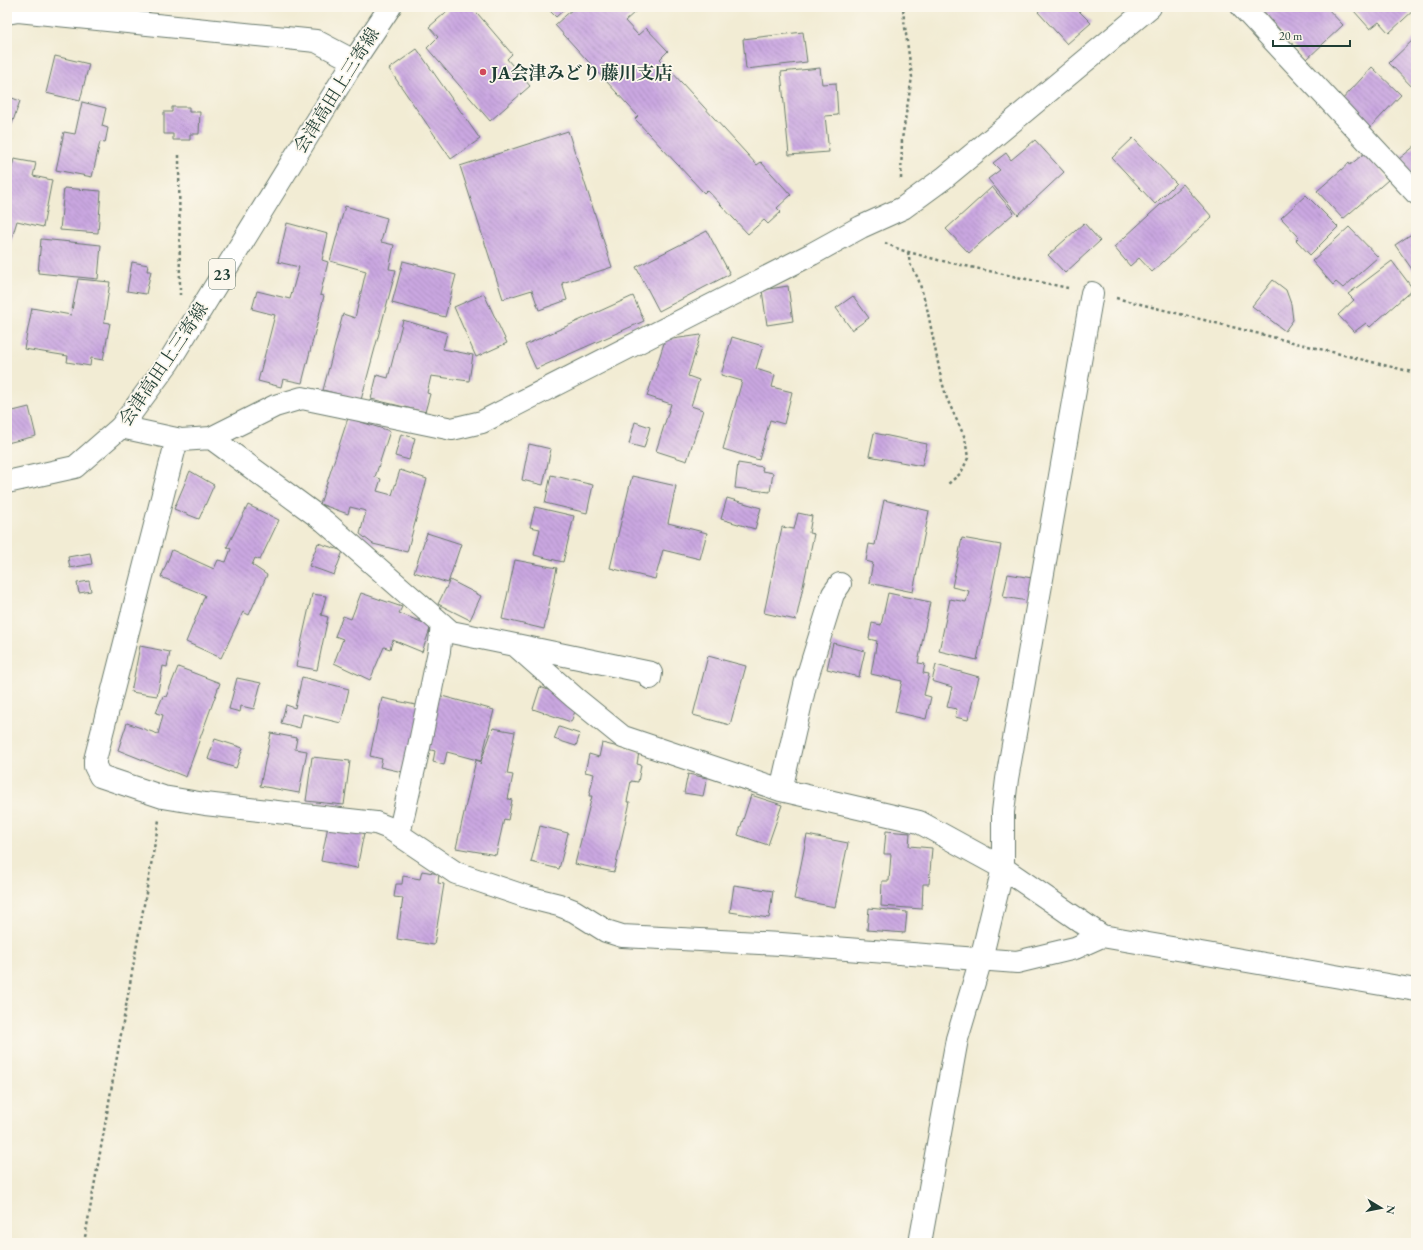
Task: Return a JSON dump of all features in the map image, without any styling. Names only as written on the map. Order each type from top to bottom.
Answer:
[{"type":"street","name":"会津高田上三寄線","points":[[7,482],[75,468],[121,427],[168,363],[354,61],[390,7]]},
{"type":"street","points":[[121,427],[177,439],[212,438],[275,406],[302,398],[452,429],[482,422],[812,254],[861,227],[903,208],[944,178],[1150,7]]},
{"type":"street","points":[[1242,7],[1416,193]]},
{"type":"street","points":[[7,13],[18,11],[316,41],[354,61]]},
{"type":"street","points":[[920,1243],[957,1040],[981,959],[1003,868],[1003,812],[1007,779],[1092,292]]},
{"type":"street","points":[[212,438],[324,521],[451,632],[650,673],[650,678]]},
{"type":"street","points":[[177,439],[95,760],[95,766],[100,776],[163,797],[205,804],[376,823],[399,834],[456,873],[527,897],[559,905],[574,911],[606,931],[622,936],[781,944],[1017,962],[1075,948],[1102,936]]},
{"type":"street","points":[[781,790],[806,682],[833,594],[840,584]]},
{"type":"street","points":[[399,834],[439,651],[442,624]]},
{"type":"street","points":[[515,645],[575,698],[623,737],[781,790],[919,822],[1003,868],[1102,936],[1416,990]]},
{"type":"path","points":[[903,7],[912,77],[902,139],[900,170],[903,208]]},
{"type":"path","points":[[179,155],[180,310],[191,325]]},
{"type":"path","points":[[861,227],[886,244],[938,260],[1092,292],[1416,373]]},
{"type":"path","points":[[908,252],[910,264],[918,278],[927,308],[941,378],[947,399],[965,438],[968,458],[961,473],[948,484]]},
{"type":"path","points":[[84,1243],[163,797]]},
{"type":"building","name":"JA会津みどり藤川支店","points":[[452,7],[472,7],[512,54],[507,59],[530,86],[490,121],[427,48],[438,37],[429,27]]},
{"type":"building","points":[[546,7],[567,7],[556,17]]},
{"type":"building","points":[[575,7],[630,7],[635,12],[625,21],[638,35],[646,28],[668,51],[660,59],[757,165],[761,162],[791,195],[777,208],[781,212],[768,224],[764,220],[748,234],[707,190],[704,193],[635,119],[638,116],[555,25]]},
{"type":"building","points":[[1043,7],[1075,7],[1091,23],[1067,44],[1038,12]]},
{"type":"building","points":[[1260,7],[1326,7],[1343,25],[1306,60]]},
{"type":"building","points":[[1358,7],[1416,8],[1389,33],[1379,22],[1370,29],[1354,11]]},
{"type":"building","points":[[803,32],[807,62],[746,69],[743,39]]},
{"type":"building","points":[[1416,37],[1416,91],[1389,63]]},
{"type":"building","points":[[417,49],[480,139],[451,159],[389,69]]},
{"type":"building","points":[[55,56],[89,64],[80,101],[46,93]]},
{"type":"building","points":[[1372,67],[1401,95],[1369,129],[1340,102]]},
{"type":"building","points":[[820,68],[822,84],[836,83],[838,115],[825,116],[829,152],[789,155],[781,72]]},
{"type":"building","points":[[7,96],[20,101],[7,138]]},
{"type":"building","points":[[82,102],[106,108],[102,126],[108,128],[105,143],[100,142],[92,177],[56,170],[64,132],[75,134]]},
{"type":"building","points":[[172,107],[189,107],[189,112],[200,112],[199,134],[190,134],[190,140],[173,140],[173,134],[164,134],[164,112],[172,112]]},
{"type":"building","points":[[568,131],[612,267],[562,283],[567,300],[539,310],[532,290],[503,299],[460,166]]},
{"type":"building","points":[[1133,138],[1176,183],[1155,204],[1112,158]]},
{"type":"building","points":[[1035,140],[1064,172],[1018,215],[988,179],[1000,170],[993,163],[1006,153],[1011,160]]},
{"type":"building","points":[[1416,145],[1416,180],[1399,159]]},
{"type":"building","points":[[1366,152],[1388,180],[1343,219],[1317,191],[1349,163],[1350,165]]},
{"type":"building","points":[[14,159],[36,163],[33,176],[52,180],[43,227],[17,221],[9,248],[7,248],[7,186]]},
{"type":"building","points":[[1183,184],[1212,217],[1152,272],[1139,258],[1130,266],[1114,247]]},
{"type":"building","points":[[992,187],[1014,213],[969,253],[946,229]]},
{"type":"building","points":[[64,188],[101,191],[98,233],[60,230]]},
{"type":"building","points":[[1306,195],[1338,227],[1310,255],[1296,240],[1299,237],[1281,218]]},
{"type":"building","points":[[345,206],[387,218],[381,242],[394,245],[389,269],[396,270],[361,400],[323,390],[343,314],[355,318],[366,271],[330,261]]},
{"type":"building","points":[[287,223],[328,234],[322,260],[328,262],[320,295],[324,296],[302,383],[283,379],[281,387],[258,381],[275,315],[252,309],[257,291],[290,299],[299,267],[278,262]]},
{"type":"building","points":[[1084,223],[1100,241],[1065,273],[1048,255]]},
{"type":"building","points":[[1349,227],[1378,257],[1343,288],[1336,282],[1333,285],[1312,261]]},
{"type":"building","points":[[707,231],[730,274],[659,311],[636,267]]},
{"type":"building","points":[[1416,231],[1416,275],[1395,245]]},
{"type":"building","points":[[41,239],[101,245],[98,279],[38,273]]},
{"type":"building","points":[[403,261],[456,275],[445,317],[392,303]]},
{"type":"building","points":[[1392,261],[1413,289],[1370,327],[1366,323],[1354,332],[1338,315],[1354,300],[1348,294]]},
{"type":"building","points":[[132,262],[148,265],[147,271],[151,271],[146,294],[127,291]]},
{"type":"building","points":[[78,279],[110,282],[104,322],[110,323],[103,360],[91,358],[90,366],[67,362],[68,356],[24,349],[32,308],[71,315]]},
{"type":"building","points":[[1273,280],[1286,290],[1291,304],[1293,320],[1285,331],[1252,306]]},
{"type":"building","points":[[788,286],[793,321],[767,325],[762,290]]},
{"type":"building","points":[[484,294],[507,343],[476,357],[454,307]]},
{"type":"building","points":[[633,296],[644,321],[536,369],[525,345]]},
{"type":"building","points":[[853,296],[869,318],[852,330],[836,308]]},
{"type":"building","points":[[403,320],[447,333],[443,349],[473,355],[469,381],[431,376],[427,393],[430,394],[425,412],[371,399],[377,375],[388,378]]},
{"type":"building","points":[[701,335],[688,376],[699,380],[691,406],[703,410],[687,461],[656,451],[671,404],[647,396],[665,340]]},
{"type":"building","points":[[732,337],[763,346],[756,369],[775,375],[772,387],[792,392],[784,424],[770,420],[759,460],[723,449],[742,381],[721,375]]},
{"type":"building","points":[[7,405],[9,412],[29,407],[36,436],[7,443]]},
{"type":"building","points":[[348,418],[390,431],[375,477],[381,479],[377,491],[392,495],[400,470],[427,479],[407,552],[373,544],[360,534],[366,511],[350,507],[348,514],[320,504]]},
{"type":"building","points":[[635,422],[650,427],[644,448],[629,444]]},
{"type":"building","points":[[874,433],[927,444],[922,466],[869,456]]},
{"type":"building","points":[[401,434],[415,438],[409,460],[395,456]]},
{"type":"building","points":[[529,444],[551,449],[543,485],[522,480]]},
{"type":"building","points":[[738,463],[763,467],[762,471],[773,473],[770,492],[735,488]]},
{"type":"building","points":[[190,471],[214,485],[199,519],[174,509]]},
{"type":"building","points":[[551,475],[593,485],[587,513],[545,503]]},
{"type":"building","points":[[632,476],[676,486],[668,523],[707,533],[700,559],[663,550],[655,579],[610,568]]},
{"type":"building","points":[[727,498],[761,508],[755,529],[721,519]]},
{"type":"building","points":[[884,500],[929,511],[913,592],[869,583],[873,563],[866,561],[869,544],[875,545]]},
{"type":"building","points":[[248,505],[279,520],[260,560],[255,558],[252,565],[267,575],[249,615],[243,612],[221,658],[186,642],[205,595],[161,577],[172,550],[214,569],[218,560],[226,562],[231,549],[227,547]]},
{"type":"building","points":[[535,507],[574,516],[563,562],[534,555],[540,529],[530,527]]},
{"type":"building","points":[[798,513],[812,516],[809,533],[814,534],[796,620],[764,613],[782,527],[794,529]]},
{"type":"building","points":[[427,533],[461,544],[448,583],[414,572]]},
{"type":"building","points":[[962,538],[1001,545],[977,660],[939,651],[950,599],[966,602],[969,591],[952,587]]},
{"type":"building","points":[[318,543],[343,551],[334,575],[309,566]]},
{"type":"building","points":[[90,553],[92,564],[70,568],[68,557]]},
{"type":"building","points":[[515,560],[557,568],[544,629],[502,619]]},
{"type":"building","points":[[1008,574],[1032,578],[1028,601],[1003,597]]},
{"type":"building","points":[[450,580],[481,596],[470,620],[438,604]]},
{"type":"building","points":[[89,581],[91,591],[79,593],[77,583]]},
{"type":"building","points":[[361,593],[402,607],[399,613],[431,626],[422,652],[393,640],[390,649],[384,647],[370,680],[334,663],[343,639],[335,636],[343,616],[351,619]]},
{"type":"building","points":[[888,593],[930,602],[918,663],[925,664],[923,673],[929,674],[924,695],[931,697],[926,719],[895,712],[902,681],[871,674],[877,641],[869,639],[872,623],[881,625]]},
{"type":"building","points":[[312,594],[326,596],[321,615],[328,617],[317,670],[296,666]]},
{"type":"building","points":[[833,643],[865,651],[859,677],[827,669]]},
{"type":"building","points":[[140,646],[170,652],[167,667],[163,666],[157,696],[131,692]]},
{"type":"building","points":[[708,656],[746,666],[730,725],[693,715]]},
{"type":"building","points":[[936,665],[979,677],[968,720],[955,717],[957,709],[947,707],[952,687],[932,681]]},
{"type":"building","points":[[178,667],[220,683],[186,777],[118,750],[127,723],[158,734],[163,715],[156,713],[163,696],[166,697]]},
{"type":"building","points":[[302,677],[349,689],[341,723],[303,714],[300,728],[281,723],[286,705],[295,708]]},
{"type":"building","points":[[237,678],[261,683],[254,709],[241,706],[240,712],[229,709]]},
{"type":"building","points":[[540,687],[562,695],[577,706],[571,722],[533,709]]},
{"type":"building","points":[[438,695],[494,710],[481,761],[447,752],[444,765],[433,762],[435,751],[424,748]]},
{"type":"building","points":[[382,698],[421,706],[407,773],[380,767],[382,759],[370,756]]},
{"type":"building","points":[[559,727],[580,734],[576,746],[554,739]]},
{"type":"building","points":[[493,728],[515,732],[507,774],[513,775],[508,799],[512,800],[508,820],[504,819],[496,855],[456,848],[476,760],[481,762]]},
{"type":"building","points":[[271,733],[297,738],[295,749],[307,751],[299,793],[260,786]]},
{"type":"building","points":[[215,739],[243,748],[236,768],[208,759]]},
{"type":"building","points":[[602,743],[639,752],[637,764],[641,765],[638,782],[631,781],[627,802],[630,802],[614,872],[575,864],[592,796],[589,796],[594,774],[585,772],[589,754],[599,757]]},
{"type":"building","points":[[312,757],[350,761],[344,805],[306,801]]},
{"type":"building","points":[[688,774],[707,778],[703,796],[684,793]]},
{"type":"building","points":[[751,795],[782,805],[768,845],[738,835]]},
{"type":"building","points":[[328,826],[364,833],[357,868],[321,861]]},
{"type":"building","points":[[540,826],[568,833],[559,869],[531,862]]},
{"type":"building","points":[[886,831],[910,833],[909,846],[932,848],[929,884],[923,884],[922,909],[881,906],[882,881],[889,881],[891,854],[884,854]]},
{"type":"building","points":[[807,835],[848,843],[835,907],[794,899]]},
{"type":"building","points":[[422,871],[439,874],[438,883],[444,884],[434,945],[397,939],[403,898],[394,897],[396,884],[402,884],[403,876],[420,879]]},
{"type":"building","points":[[734,885],[773,891],[769,918],[730,912]]},
{"type":"building","points":[[869,908],[907,912],[905,933],[867,930]]},
{"type":"place","name":"JA会津みどり藤川支店","points":[[483,72]]}]
